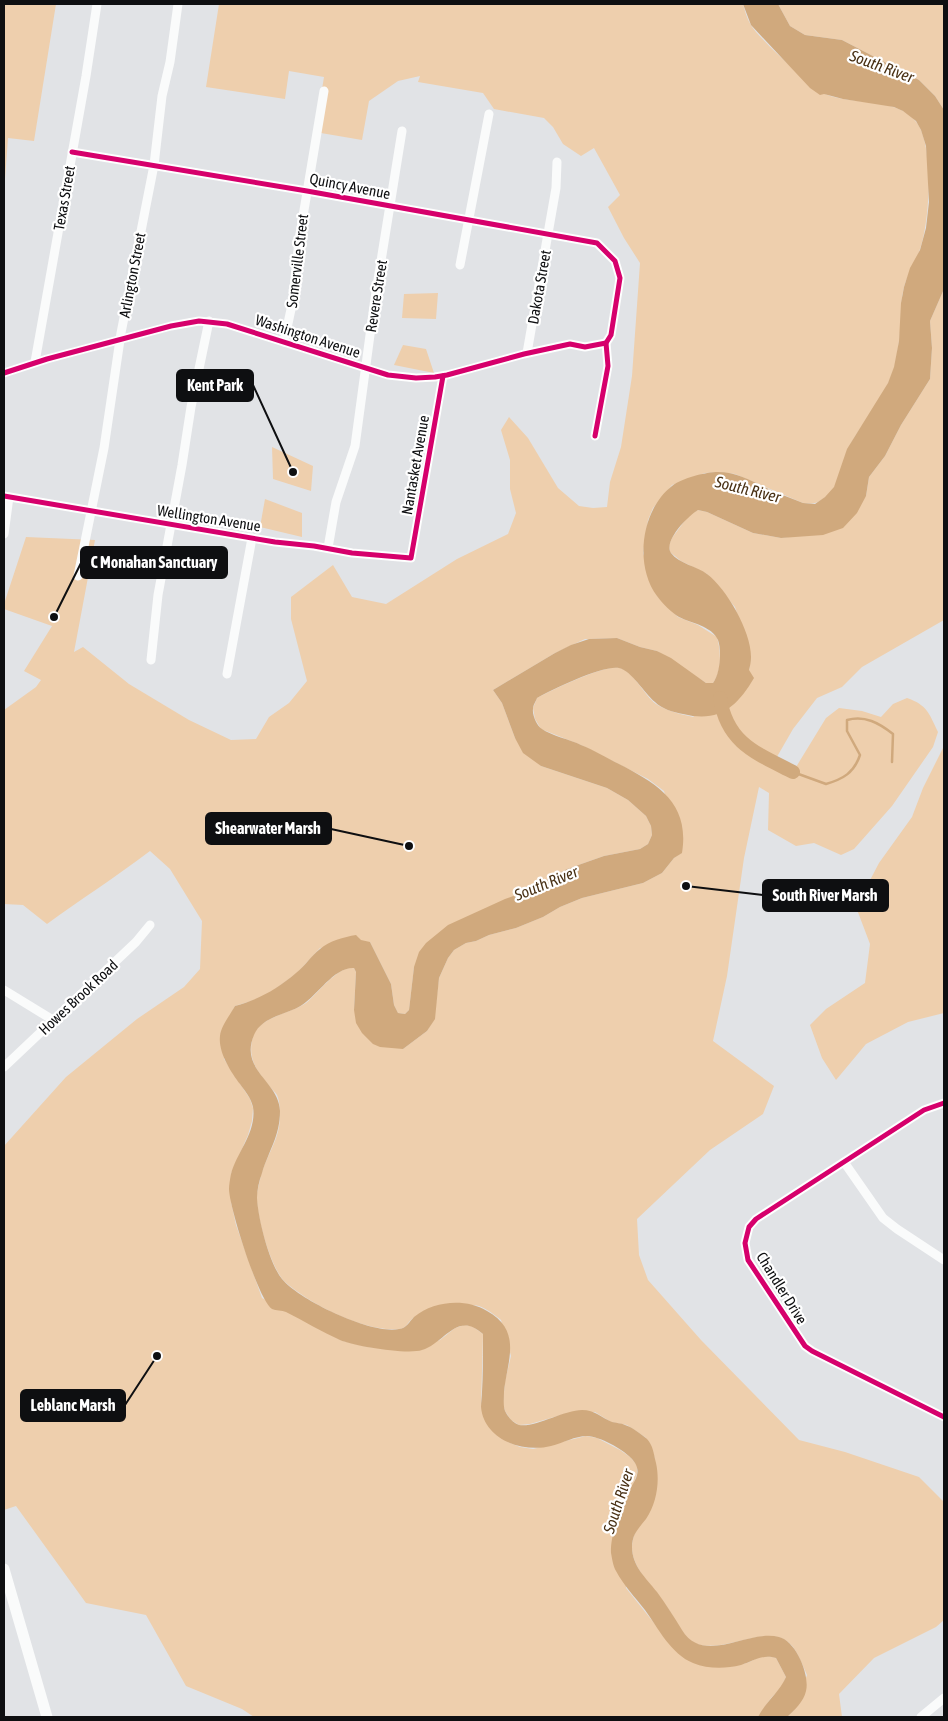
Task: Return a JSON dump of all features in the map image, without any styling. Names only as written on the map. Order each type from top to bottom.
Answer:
[{"type":"street","name":"Texas Street","points":[[35,362],[97,4]]},
{"type":"street","name":"Arlington Street","points":[[78,576],[104,448],[120,339],[154,165],[162,96],[170,62],[178,4]]},
{"type":"street","name":"Somerville Street","points":[[284,342],[293,300],[299,240],[324,91]]},
{"type":"street","points":[[460,265],[489,114]]},
{"type":"street","name":"Revere Street","points":[[328,548],[336,502],[355,446],[402,131]]},
{"type":"street","name":"Quincy Avenue","points":[[72,152],[307,191],[597,243],[615,261],[619,272],[620,286],[611,336],[606,343]]},
{"type":"street","name":"Dakota Street","points":[[527,353],[556,188],[557,162]]},
{"type":"street","name":"Washington Avenue","points":[[4,373],[35,362],[120,339],[199,321],[227,324],[366,368],[400,377],[416,378],[443,376],[527,353],[570,344],[585,347],[606,343]]},
{"type":"street","points":[[151,660],[156,607],[191,407],[209,322]]},
{"type":"street","points":[[595,436],[608,366],[606,343]]},
{"type":"street","name":"Nantasket Avenue","points":[[411,558],[443,376]]},
{"type":"street","points":[[4,534],[6,497]]},
{"type":"street","name":"Wellington Avenue","points":[[6,497],[252,538],[352,553],[411,558]]},
{"type":"street","points":[[227,674],[252,538]]},
{"type":"street","name":"Howes Brook Road","points":[[4,1067],[130,948],[150,925]]},
{"type":"street","points":[[4,990],[52,1020]]},
{"type":"street","name":"Chandler Drive","points":[[942,1105],[924,1110],[752,1222],[745,1243],[748,1260],[805,1346],[944,1417]]},
{"type":"street","points":[[844,1162],[883,1218],[944,1260]]},
{"type":"street","points":[[4,1569],[47,1717]]},
{"type":"street","points":[[921,1717],[944,1698]]},
{"type":"shaded area","points":[[4,4],[56,4],[34,141],[8,138],[5,179]]},
{"type":"shaded area","points":[[219,4],[743,4],[748,20],[755,31],[786,62],[819,90],[836,98],[887,105],[898,109],[909,114],[917,123],[922,134],[926,148],[929,184],[926,221],[920,249],[903,291],[895,365],[881,397],[849,447],[833,489],[818,502],[803,503],[735,474],[705,473],[672,485],[653,508],[648,520],[643,553],[658,597],[678,617],[698,625],[717,637],[720,661],[718,673],[713,683],[706,683],[657,651],[617,638],[585,639],[555,653],[493,690],[502,703],[515,738],[541,766],[607,788],[628,800],[646,816],[651,826],[652,835],[648,844],[640,849],[604,856],[567,869],[549,878],[537,887],[491,906],[414,967],[409,1010],[405,1014],[398,1013],[394,1005],[391,984],[370,942],[320,948],[297,973],[274,990],[258,999],[235,1006],[223,1029],[224,1059],[250,1099],[253,1108],[248,1135],[231,1174],[231,1202],[236,1225],[262,1298],[343,1341],[368,1347],[410,1351],[440,1340],[455,1328],[464,1325],[472,1326],[483,1334],[481,1407],[508,1442],[520,1447],[533,1449],[586,1436],[597,1438],[630,1457],[637,1465],[637,1474],[633,1485],[626,1588],[678,1653],[739,1664],[764,1657],[776,1658],[786,1677],[781,1688],[771,1698],[758,1717],[254,1717],[242,1709],[186,1686],[146,1615],[86,1603],[16,1506],[4,1510],[4,1146],[66,1077],[137,1019],[184,987],[200,969],[202,921],[170,869],[150,851],[47,924],[23,905],[4,904],[4,710],[36,687],[41,680],[24,671],[52,626],[4,609],[26,537],[95,540],[74,652],[83,647],[129,684],[189,720],[231,740],[256,739],[269,717],[289,703],[307,681],[291,619],[291,597],[333,565],[352,597],[386,604],[457,559],[508,534],[516,513],[510,489],[510,460],[501,430],[509,417],[528,438],[558,488],[579,506],[607,507],[610,482],[621,447],[632,376],[640,263],[608,207],[620,195],[594,148],[581,156],[563,144],[553,127],[544,118],[494,109],[483,93],[418,82],[420,76],[398,81],[369,101],[362,140],[315,132],[324,77],[289,71],[285,99],[206,87]]},
{"type":"shaded area","points":[[778,4],[944,4],[944,110],[935,96],[919,80],[842,40],[805,35],[790,26]]},
{"type":"shaded area","points":[[944,289],[944,620],[862,667],[842,687],[817,698],[793,729],[774,762],[793,772],[826,718],[839,708],[862,711],[881,717],[893,704],[907,698],[927,710],[938,732],[933,747],[892,806],[854,849],[841,855],[814,843],[796,846],[768,830],[769,793],[759,787],[744,858],[727,976],[713,1041],[774,1086],[763,1114],[710,1150],[637,1219],[639,1255],[648,1280],[701,1340],[799,1440],[845,1452],[919,1477],[944,1502],[944,1620],[936,1627],[874,1658],[839,1694],[842,1717],[787,1717],[794,1710],[807,1675],[793,1647],[784,1639],[773,1636],[719,1645],[706,1646],[694,1643],[682,1631],[637,1565],[633,1555],[632,1542],[639,1526],[655,1459],[650,1444],[645,1437],[627,1425],[611,1422],[595,1412],[568,1413],[530,1424],[519,1425],[511,1420],[503,1404],[505,1381],[511,1356],[501,1320],[482,1307],[468,1305],[422,1315],[413,1318],[401,1329],[384,1329],[338,1315],[308,1299],[285,1282],[269,1253],[261,1227],[257,1202],[257,1193],[263,1168],[279,1126],[279,1104],[277,1095],[254,1063],[251,1044],[256,1030],[262,1024],[300,1007],[311,999],[335,975],[348,968],[354,968],[356,972],[354,1010],[403,1049],[427,1031],[434,1019],[439,978],[448,958],[454,950],[466,943],[516,928],[582,898],[643,883],[662,873],[674,858],[681,853],[664,791],[648,779],[581,745],[541,729],[535,719],[533,708],[537,698],[591,674],[620,668],[630,674],[656,704],[693,717],[749,670],[751,657],[735,607],[707,574],[681,561],[670,552],[669,545],[672,538],[689,515],[698,510],[707,512],[753,533],[781,538],[796,536],[866,496],[869,477],[885,456],[901,425],[930,379],[932,348],[930,321]]},
{"type":"shaded area","points":[[438,293],[436,319],[402,318],[404,294]]},
{"type":"shaded area","points":[[403,345],[426,349],[434,373],[394,365]]},
{"type":"shaded area","points":[[272,447],[313,466],[311,491],[273,479]]},
{"type":"shaded area","points":[[265,499],[302,513],[302,537],[260,527]]},
{"type":"shaded area","points":[[944,746],[944,1013],[908,1022],[866,1044],[836,1080],[822,1058],[810,1025],[826,1009],[865,983],[870,944],[856,907],[879,863],[912,817],[923,788]]},
{"type":"water","name":"South River","points":[[743,4],[778,4],[790,26],[805,35],[842,40],[919,80],[935,96],[944,110],[944,289],[930,321],[932,348],[930,379],[901,425],[885,456],[869,477],[866,496],[857,513],[843,528],[823,535],[781,538],[753,533],[707,512],[698,510],[683,523],[673,536],[669,548],[674,557],[703,571],[715,581],[730,601],[743,624],[750,648],[751,662],[749,670],[754,678],[734,705],[717,714],[707,716],[696,716],[672,711],[658,704],[629,673],[619,668],[590,674],[537,698],[533,714],[540,728],[591,749],[646,779],[668,797],[676,808],[681,821],[683,836],[682,853],[674,858],[662,873],[643,883],[582,898],[516,928],[466,943],[454,950],[448,958],[439,978],[435,1019],[427,1031],[403,1049],[380,1047],[373,1044],[362,1033],[356,1023],[354,1010],[356,972],[354,968],[340,972],[302,1005],[263,1024],[254,1035],[251,1047],[255,1067],[273,1091],[280,1111],[278,1128],[260,1179],[257,1198],[265,1240],[277,1272],[282,1279],[304,1297],[319,1306],[372,1327],[399,1329],[408,1325],[414,1317],[431,1307],[450,1303],[469,1304],[478,1307],[498,1319],[509,1337],[510,1347],[504,1404],[509,1418],[519,1425],[526,1425],[575,1411],[587,1410],[612,1422],[628,1426],[647,1439],[654,1453],[657,1484],[655,1499],[650,1513],[633,1538],[633,1554],[637,1566],[691,1640],[702,1645],[714,1646],[767,1636],[779,1637],[791,1645],[804,1668],[807,1684],[803,1698],[796,1709],[787,1717],[758,1717],[786,1677],[776,1658],[762,1657],[741,1665],[723,1668],[705,1666],[685,1659],[660,1632],[619,1576],[613,1564],[611,1547],[620,1510],[637,1475],[636,1465],[631,1458],[622,1450],[598,1438],[578,1437],[551,1446],[529,1448],[507,1442],[489,1428],[481,1407],[483,1334],[466,1325],[451,1330],[422,1350],[381,1349],[340,1340],[286,1312],[272,1309],[266,1303],[246,1253],[230,1199],[229,1189],[231,1174],[252,1125],[253,1107],[248,1095],[226,1062],[220,1042],[222,1028],[235,1006],[259,997],[282,984],[324,946],[342,938],[356,935],[361,940],[370,942],[391,984],[394,1005],[398,1013],[405,1014],[409,1010],[414,967],[419,952],[426,943],[448,925],[505,899],[537,887],[549,878],[567,869],[604,856],[640,849],[648,844],[652,835],[651,826],[646,816],[628,800],[607,788],[541,766],[523,753],[515,738],[502,703],[493,690],[571,645],[589,639],[617,638],[657,651],[671,658],[706,683],[713,683],[719,668],[718,640],[711,631],[679,617],[667,608],[659,599],[645,569],[643,554],[644,538],[653,509],[662,496],[676,483],[694,476],[718,472],[741,476],[803,503],[815,504],[834,487],[847,449],[888,383],[894,367],[899,341],[901,303],[904,287],[910,268],[920,250],[926,228],[929,202],[926,146],[921,130],[916,121],[894,107],[824,94],[820,95],[810,88],[751,25]]},
{"type":"waterway","points":[[720,698],[729,726],[736,736],[755,752],[793,772]]},
{"type":"waterway","points":[[793,772],[826,784],[838,780],[851,771],[860,755],[847,731],[847,720],[854,719],[872,721],[893,734],[892,762]]},
{"type":"cycle path","points":[[72,152],[307,191],[597,243],[615,261],[620,278],[611,335],[606,343],[608,366],[595,436]]},
{"type":"cycle path","points":[[4,373],[47,359],[171,326],[199,321],[227,324],[388,375],[416,378],[447,375],[524,354],[570,344],[585,347],[606,343]]},
{"type":"cycle path","points":[[4,496],[275,542],[314,546],[352,553],[411,558],[443,376]]},
{"type":"cycle path","points":[[944,1103],[924,1110],[756,1219],[749,1227],[745,1243],[748,1260],[805,1346],[944,1417]]},
{"type":"place","name":"Kent Park","points":[[293,472]]},
{"type":"place","name":"C Monahan Sanctuary","points":[[54,617]]},
{"type":"place","name":"Shearwater Marsh","points":[[409,846]]},
{"type":"place","name":"South River Marsh","points":[[686,886]]},
{"type":"place","name":"Leblanc Marsh","points":[[157,1356]]}]
